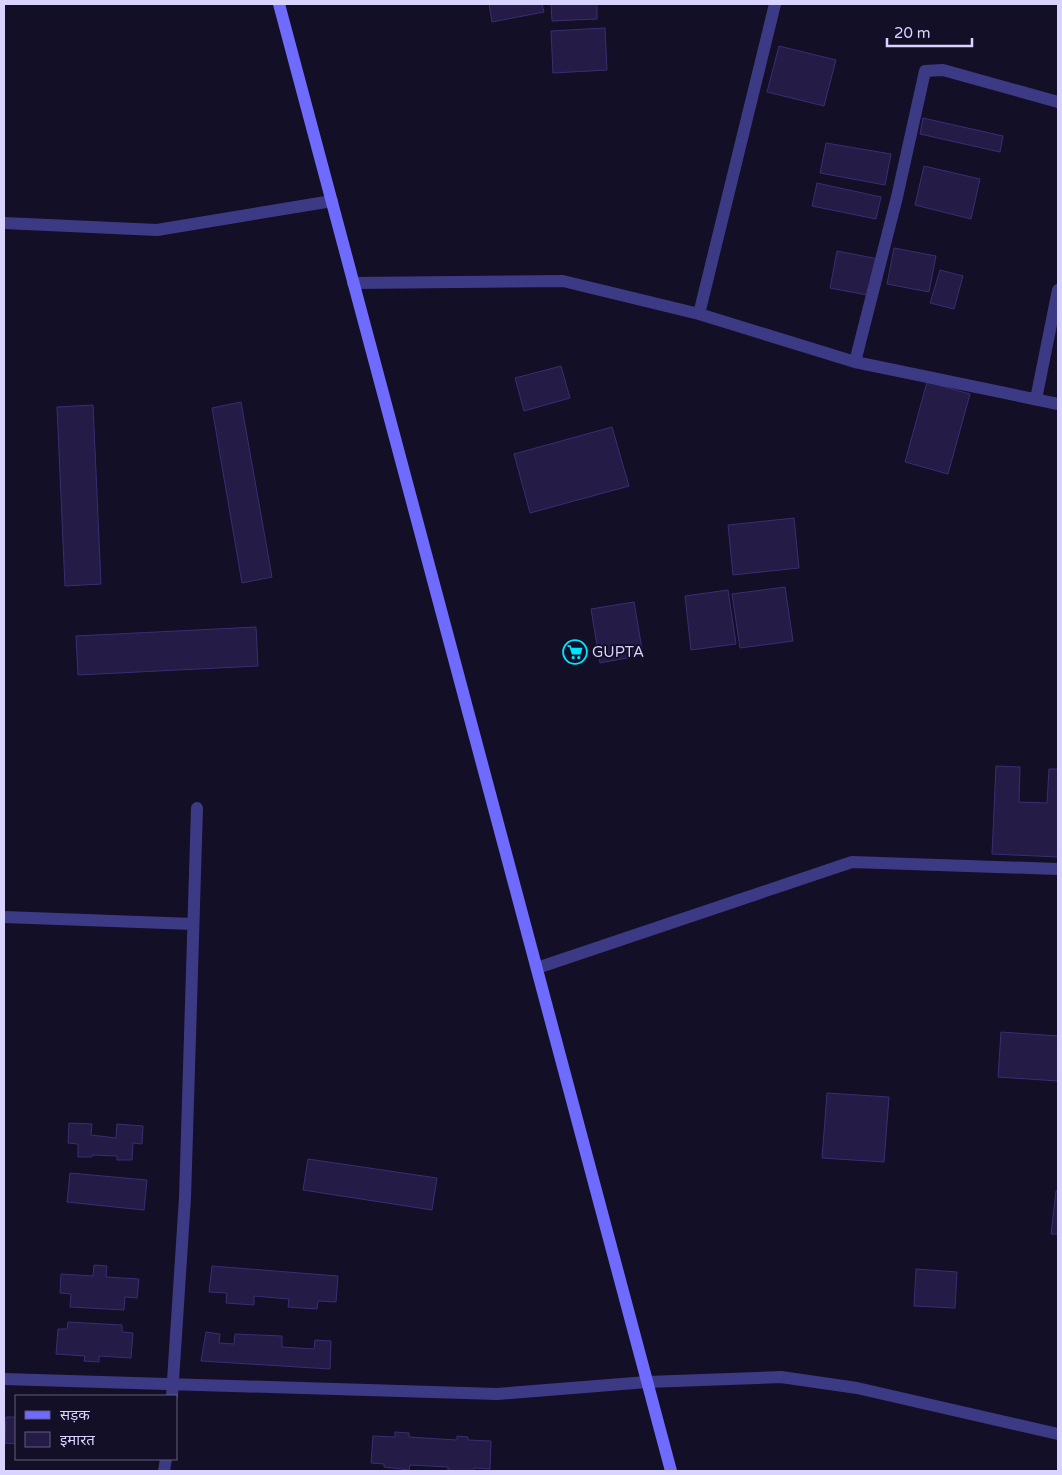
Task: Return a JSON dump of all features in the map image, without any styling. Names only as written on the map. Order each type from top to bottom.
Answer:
[{"type":"main road","points":[[279,4],[671,1471]]},
{"type":"street","points":[[699,314],[775,4]]},
{"type":"street","points":[[855,362],[897,197],[925,71],[943,70],[1058,102]]},
{"type":"street","points":[[4,222],[157,230],[332,201]]},
{"type":"street","points":[[354,282],[563,281],[699,314],[855,362],[1058,404]]},
{"type":"street","points":[[1036,400],[1058,290]]},
{"type":"street","points":[[172,1390],[185,1198],[197,808]]},
{"type":"street","points":[[536,968],[852,862],[1058,868]]},
{"type":"street","points":[[4,917],[193,924]]},
{"type":"street","points":[[4,1379],[172,1390],[497,1394],[647,1382],[781,1377],[857,1388],[1058,1434]]},
{"type":"building","points":[[489,4],[542,4],[544,12],[492,22]]},
{"type":"building","points":[[551,4],[597,4],[597,19],[552,21]]},
{"type":"building","points":[[605,28],[607,70],[553,73],[551,31]]},
{"type":"building","points":[[779,46],[836,60],[824,106],[767,92]]},
{"type":"building","points":[[923,118],[1003,136],[1000,152],[920,134]]},
{"type":"building","points":[[826,143],[891,154],[885,185],[820,173]]},
{"type":"building","points":[[924,166],[980,179],[971,219],[915,205]]},
{"type":"building","points":[[817,183],[881,197],[876,219],[812,206]]},
{"type":"building","points":[[894,248],[936,256],[929,292],[887,284]]},
{"type":"building","points":[[837,251],[879,259],[872,296],[830,288]]},
{"type":"building","points":[[940,270],[963,276],[954,309],[930,303]]},
{"type":"building","points":[[561,366],[570,398],[524,411],[515,378]]},
{"type":"building","points":[[927,382],[970,394],[948,474],[905,462]]},
{"type":"building","points":[[241,402],[272,577],[242,583],[212,408]]},
{"type":"building","points":[[93,405],[101,584],[65,586],[57,407]]},
{"type":"building","points":[[612,427],[629,486],[530,513],[514,454]]},
{"type":"building","points":[[794,518],[799,568],[733,575],[728,525]]},
{"type":"building","points":[[785,587],[793,641],[740,648],[732,594]]},
{"type":"building","points":[[728,590],[736,644],[691,650],[685,596]]},
{"type":"building","points":[[634,602],[643,655],[600,663],[591,609]]},
{"type":"building","points":[[256,627],[258,666],[78,675],[76,636]]},
{"type":"building","points":[[996,766],[1020,767],[1019,802],[1047,803],[1049,769],[1058,769],[1058,857],[992,854]]},
{"type":"building","points":[[1001,1032],[1058,1036],[1058,1081],[998,1077]]},
{"type":"building","points":[[827,1093],[889,1097],[884,1162],[822,1158]]},
{"type":"building","points":[[69,1123],[92,1124],[91,1135],[116,1138],[117,1124],[143,1126],[142,1144],[133,1143],[132,1160],[117,1160],[117,1156],[92,1155],[92,1157],[78,1157],[78,1144],[68,1143]]},
{"type":"building","points":[[308,1159],[437,1178],[432,1210],[303,1190]]},
{"type":"building","points":[[70,1173],[147,1180],[144,1210],[67,1202]]},
{"type":"building","points":[[1056,1191],[1058,1191],[1058,1234],[1051,1234]]},
{"type":"building","points":[[94,1265],[107,1266],[106,1277],[139,1279],[137,1298],[125,1297],[124,1310],[70,1307],[71,1294],[60,1293],[61,1274],[93,1276]]},
{"type":"building","points":[[212,1266],[338,1276],[336,1302],[318,1301],[317,1309],[288,1307],[289,1299],[254,1296],[254,1305],[226,1303],[227,1293],[209,1292]]},
{"type":"building","points":[[916,1269],[957,1272],[955,1308],[914,1306]]},
{"type":"building","points":[[68,1322],[122,1325],[122,1332],[133,1333],[131,1358],[99,1356],[99,1362],[84,1361],[85,1356],[56,1354],[58,1329],[67,1329]]},
{"type":"building","points":[[206,1332],[220,1334],[219,1343],[234,1344],[235,1334],[282,1336],[282,1347],[314,1349],[315,1340],[331,1341],[330,1369],[201,1361]]},
{"type":"building","points":[[6,1417],[15,1417],[15,1444],[5,1443]]},
{"type":"building","points":[[395,1432],[409,1433],[409,1437],[457,1440],[457,1436],[468,1437],[468,1440],[491,1441],[490,1469],[474,1468],[474,1471],[461,1471],[448,1470],[448,1467],[410,1465],[409,1470],[384,1467],[384,1464],[371,1463],[373,1436],[395,1437]]},
{"type":"place","name":"GUPTA","points":[[575,652]]}]
